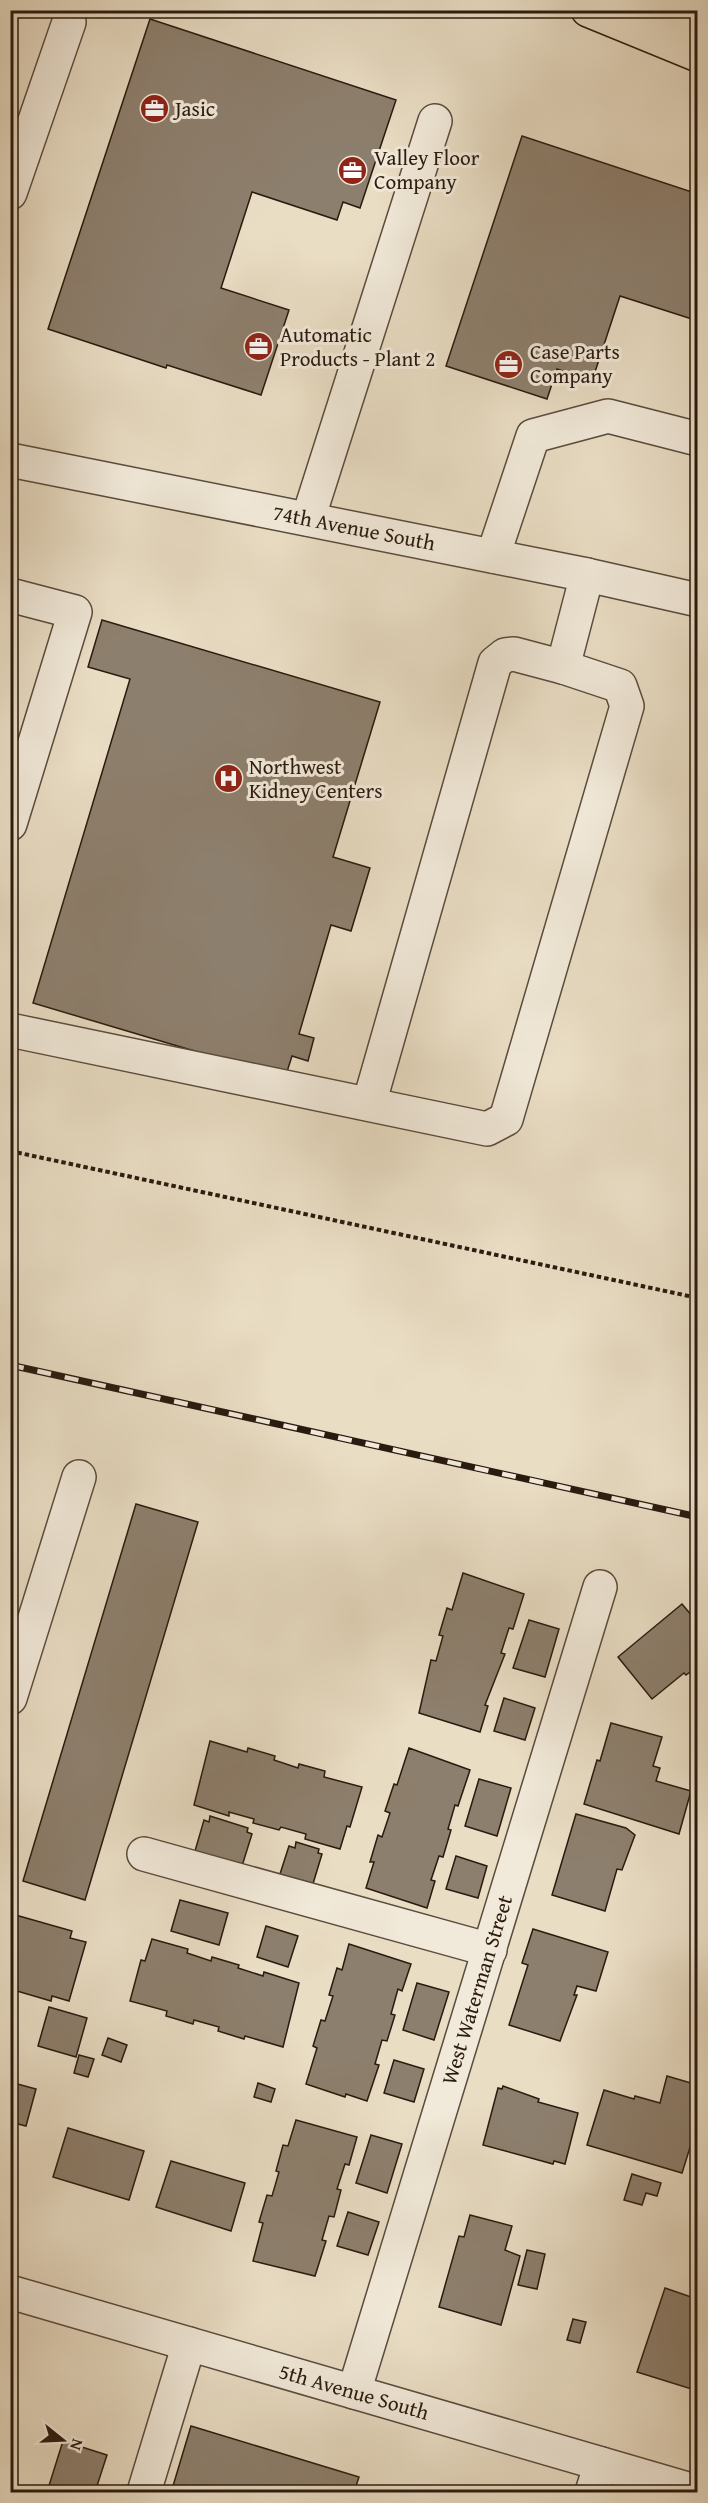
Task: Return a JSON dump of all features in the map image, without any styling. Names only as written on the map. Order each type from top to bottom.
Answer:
[{"type":"highway","points":[[588,10],[698,55]]},
{"type":"highway","points":[[656,10],[698,23]]},
{"type":"street","points":[[10,193],[69,22]]},
{"type":"street","points":[[308,519],[435,121]]},
{"type":"street","points":[[494,556],[533,436],[608,416],[698,439]]},
{"type":"street","name":"74th Avenue South","points":[[13,469],[308,519],[587,574],[698,600]]},
{"type":"street","points":[[563,667],[587,574]]},
{"type":"street","points":[[10,595],[75,612],[10,824]]},
{"type":"street","points":[[10,1030],[488,1129],[506,1119],[627,706],[620,686],[514,654],[505,655],[495,663],[369,1104]]},
{"type":"street","points":[[10,1698],[79,1477]]},
{"type":"street","name":"West Waterman Street","points":[[354,2392],[600,1587]]},
{"type":"street","points":[[144,1854],[490,1950]]},
{"type":"street","name":"5th Avenue South","points":[[10,2292],[354,2392],[596,2478],[698,2492]]},
{"type":"street","points":[[144,2493],[189,2344]]},
{"type":"path","points":[[10,1150],[698,1298]]},
{"type":"building","points":[[150,19],[396,100],[360,208],[343,202],[337,220],[252,192],[221,288],[289,310],[261,395],[167,365],[166,368],[48,329]]},
{"type":"building","points":[[522,136],[698,194],[698,321],[620,296],[592,381],[557,369],[547,399],[446,366]]},
{"type":"building","name":"Northwest Kidney Centers","points":[[102,620],[380,702],[333,857],[370,868],[351,931],[331,925],[299,1034],[314,1038],[308,1061],[292,1056],[285,1078],[33,1003],[130,679],[88,667]]},
{"type":"building","points":[[136,1504],[198,1522],[85,1900],[23,1881]]},
{"type":"building","points":[[463,1573],[524,1594],[513,1629],[509,1628],[501,1653],[505,1654],[485,1705],[488,1706],[480,1732],[419,1713],[431,1660],[436,1661],[443,1636],[439,1635],[447,1608],[452,1610]]},
{"type":"building","points":[[682,1604],[698,1623],[698,1666],[686,1675],[684,1673],[652,1699],[618,1657]]},
{"type":"building","points":[[529,1620],[559,1629],[545,1677],[513,1668]]},
{"type":"building","points":[[504,1698],[535,1708],[525,1740],[494,1731]]},
{"type":"building","points":[[611,1723],[662,1737],[653,1766],[660,1768],[656,1781],[691,1791],[679,1834],[584,1804]]},
{"type":"building","points":[[210,1741],[247,1752],[248,1748],[275,1756],[274,1760],[298,1768],[299,1764],[325,1771],[324,1777],[362,1787],[350,1827],[347,1826],[340,1849],[305,1839],[306,1834],[281,1827],[279,1830],[253,1823],[254,1819],[229,1812],[229,1816],[194,1805]]},
{"type":"building","points":[[409,1748],[470,1770],[458,1806],[455,1805],[443,1857],[439,1856],[431,1880],[435,1881],[427,1908],[366,1888],[374,1862],[370,1862],[378,1835],[382,1837],[390,1813],[385,1811],[394,1784],[397,1785]]},
{"type":"building","points":[[479,1779],[511,1788],[497,1836],[465,1826]]},
{"type":"building","points":[[576,1814],[626,1828],[635,1835],[622,1870],[617,1869],[605,1911],[552,1895]]},
{"type":"building","points":[[210,1816],[248,1828],[247,1832],[252,1834],[242,1866],[195,1851],[204,1820],[209,1822]]},
{"type":"building","points":[[296,1842],[319,1849],[318,1853],[322,1854],[312,1887],[279,1877],[289,1846],[295,1848]]},
{"type":"building","points":[[456,1856],[487,1866],[478,1898],[446,1889]]},
{"type":"building","points":[[180,1900],[228,1913],[219,1945],[171,1931]]},
{"type":"building","points":[[12,1914],[72,1931],[70,1938],[86,1942],[69,2001],[52,1996],[51,2001],[10,1989],[10,1921]]},
{"type":"building","points":[[266,1926],[298,1936],[288,1967],[257,1957]]},
{"type":"building","points":[[533,1929],[608,1952],[596,1991],[577,1986],[574,1995],[577,1995],[560,2041],[509,2025],[528,1965],[522,1963]]},
{"type":"building","points":[[152,1939],[188,1949],[187,1953],[211,1961],[212,1957],[239,1965],[238,1968],[263,1976],[264,1972],[299,1983],[283,2047],[245,2036],[244,2039],[218,2031],[219,2027],[194,2020],[193,2024],[166,2016],[167,2011],[130,2001],[141,1960],[145,1961]]},
{"type":"building","points":[[349,1944],[411,1964],[402,1991],[398,1989],[391,2014],[395,2015],[387,2041],[382,2040],[375,2064],[379,2065],[367,2101],[346,2094],[345,2097],[306,2084],[317,2048],[313,2046],[321,2020],[325,2021],[333,1996],[329,1995],[337,1968],[342,1970]]},
{"type":"building","points":[[417,1983],[449,1992],[434,2040],[403,2030]]},
{"type":"building","points":[[49,2007],[87,2018],[76,2057],[38,2046]]},
{"type":"building","points":[[108,2038],[127,2045],[121,2062],[102,2055]]},
{"type":"building","points":[[79,2055],[94,2059],[88,2077],[74,2073]]},
{"type":"building","points":[[394,2060],[424,2069],[414,2102],[384,2093]]},
{"type":"building","points":[[667,2076],[698,2085],[698,2122],[682,2173],[587,2145],[604,2090],[634,2099],[635,2096],[660,2103]]},
{"type":"building","points":[[10,2082],[36,2089],[26,2126],[10,2122]]},
{"type":"building","points":[[258,2083],[275,2089],[271,2102],[254,2097]]},
{"type":"building","points":[[503,2086],[539,2099],[538,2102],[578,2113],[565,2164],[554,2161],[553,2164],[483,2145],[498,2088],[502,2089]]},
{"type":"building","points":[[296,2120],[357,2137],[349,2165],[345,2164],[337,2189],[341,2190],[334,2217],[329,2216],[322,2240],[326,2241],[315,2276],[253,2261],[263,2223],[259,2222],[267,2195],[272,2196],[283,2145],[288,2146]]},
{"type":"building","points":[[68,2128],[144,2151],[129,2200],[53,2177]]},
{"type":"building","points":[[371,2135],[402,2144],[387,2193],[356,2183]]},
{"type":"building","points":[[171,2161],[245,2183],[231,2231],[156,2207]]},
{"type":"building","points":[[632,2174],[661,2183],[657,2196],[646,2193],[642,2205],[624,2200]]},
{"type":"building","points":[[348,2212],[379,2222],[368,2255],[337,2246]]},
{"type":"building","points":[[470,2215],[512,2226],[505,2250],[520,2256],[501,2325],[439,2307],[459,2236],[464,2237]]},
{"type":"building","points":[[527,2250],[545,2254],[537,2289],[518,2285]]},
{"type":"building","points":[[665,2288],[694,2298],[698,2288],[698,2391],[637,2372]]},
{"type":"building","points":[[573,2319],[586,2322],[580,2343],[567,2340]]},
{"type":"building","points":[[191,2426],[359,2477],[354,2492],[195,2492],[173,2486]]},
{"type":"building","points":[[63,2441],[107,2455],[95,2492],[47,2492]]},
{"type":"building","points":[[24,2487],[41,2492],[22,2492]]},
{"type":"railway","points":[[10,1365],[698,1517]]},
{"type":"place","name":"Jasic","points":[[154,109]]},
{"type":"place","name":"Valley Floor Company","points":[[353,170]]},
{"type":"place","name":"Automatic Products - Plant 2","points":[[259,347]]},
{"type":"place","name":"Case Parts Company","points":[[509,364]]},
{"type":"place","name":"Northwest Kidney Centers","points":[[228,779]]}]
